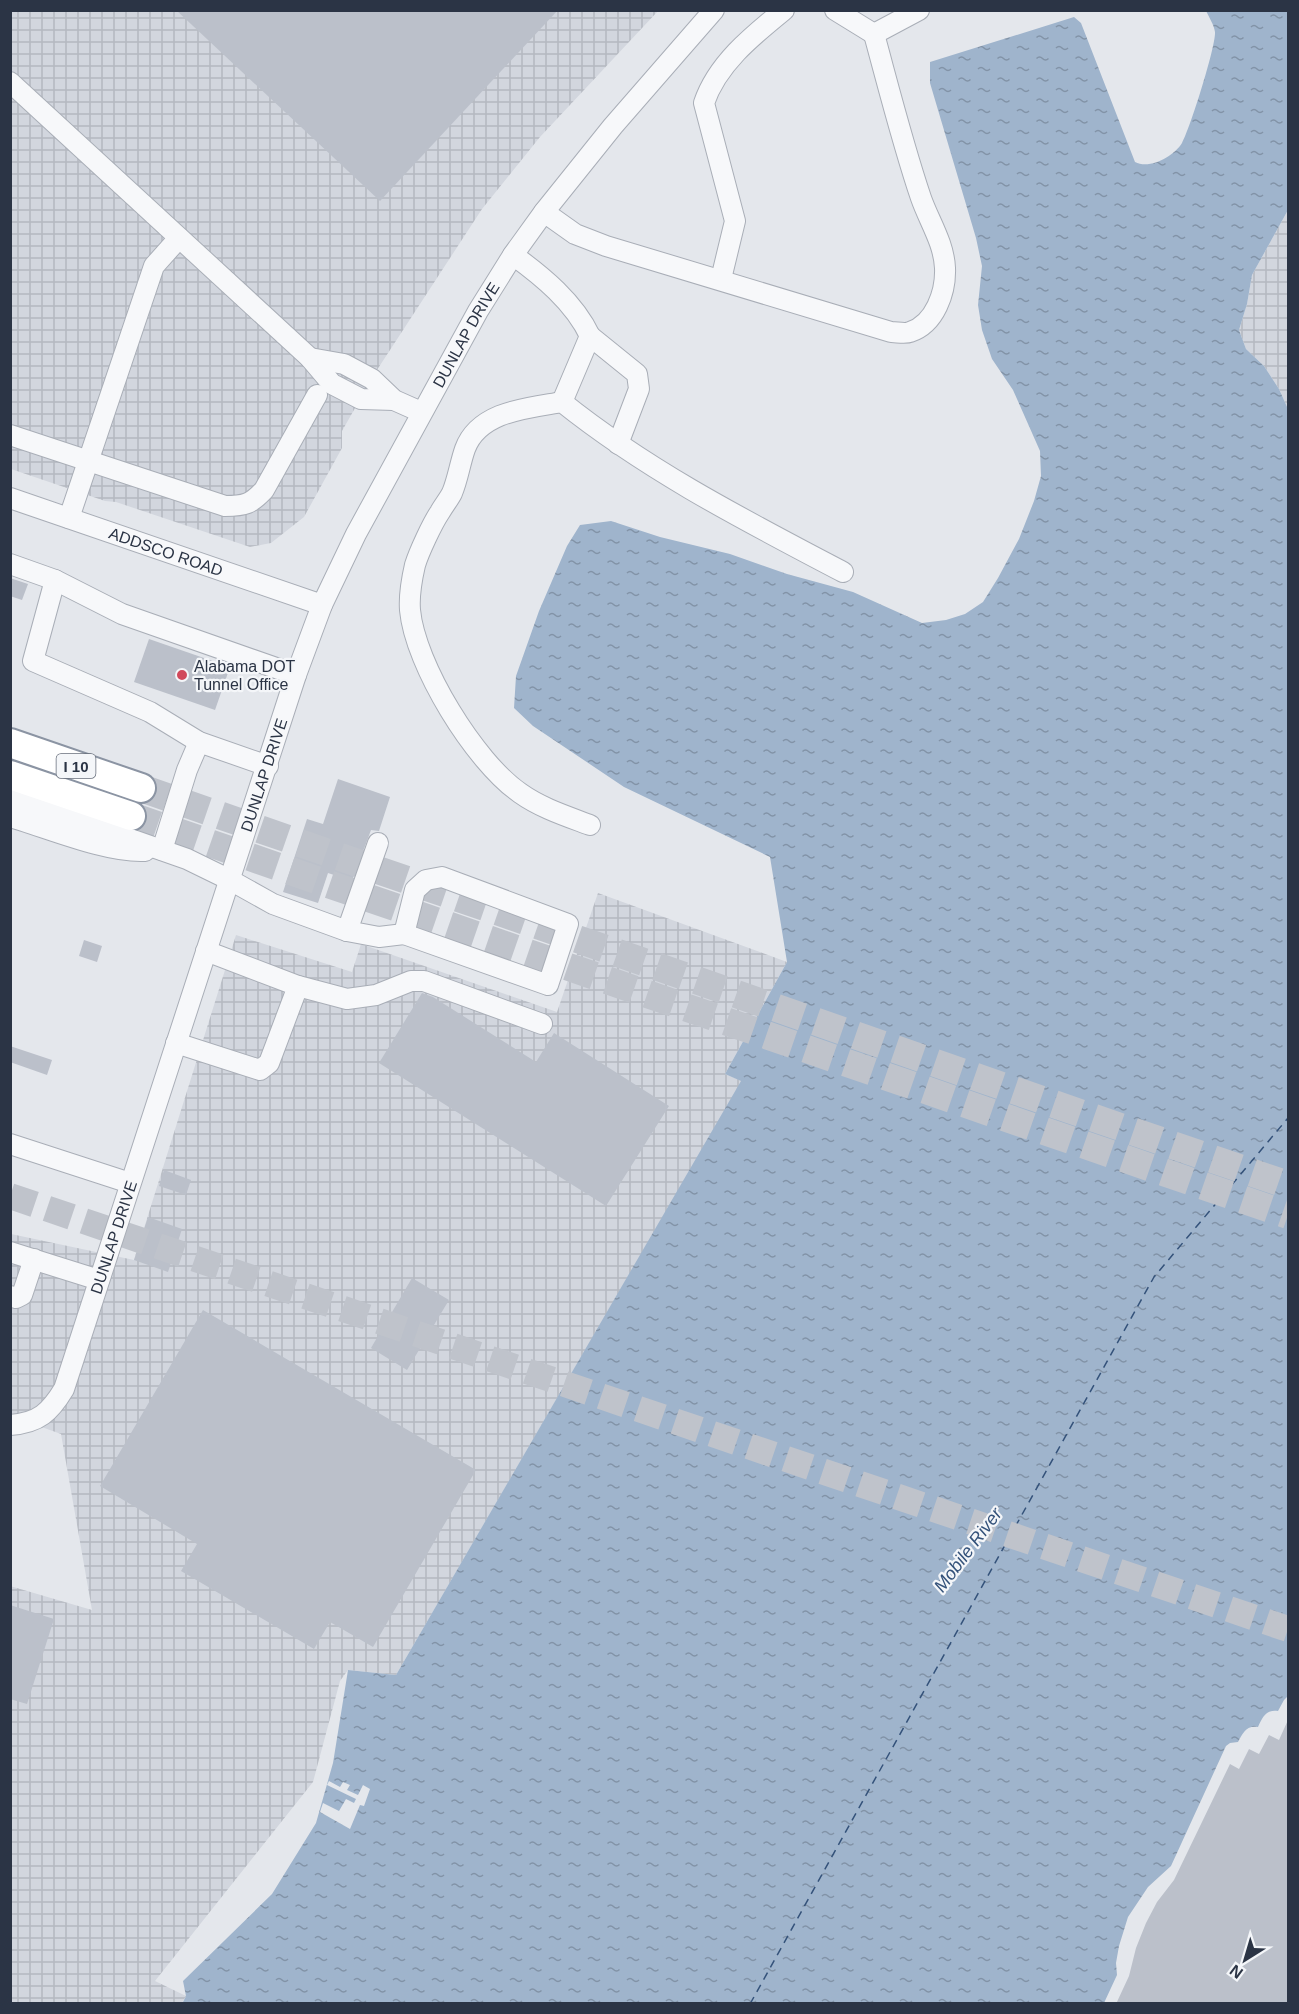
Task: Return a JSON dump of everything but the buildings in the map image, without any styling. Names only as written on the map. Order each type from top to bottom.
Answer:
[{"type":"highway","name":"I 10","points":[[10,743],[141,788]]},
{"type":"highway","name":"I 10","points":[[10,775],[131,816]]},
{"type":"street","name":"DUNLAP DRIVE","points":[[10,1425],[24,1424],[40,1417],[53,1407],[64,1389],[296,675],[322,605],[356,534],[421,412],[478,311],[513,255],[544,212],[613,126],[714,10]]},
{"type":"street","points":[[721,279],[735,221],[704,103],[709,87],[721,70],[736,53],[784,10]]},
{"type":"street","points":[[544,212],[575,234],[585,238],[891,332],[909,332],[930,319],[941,300],[944,282],[941,247],[922,200],[874,34],[835,10]]},
{"type":"street","points":[[874,34],[919,10]]},
{"type":"street","points":[[10,82],[310,358],[332,384],[361,399],[394,400],[421,412]]},
{"type":"street","points":[[69,518],[154,266],[178,238]]},
{"type":"street","points":[[513,255],[546,279],[584,323],[590,336],[637,374],[639,389],[618,444]]},
{"type":"street","points":[[562,402],[590,336]]},
{"type":"street","points":[[10,435],[225,506],[237,506],[252,502],[264,490],[317,395]]},
{"type":"street","points":[[590,825],[538,805],[503,779],[477,748],[444,701],[426,668],[415,636],[410,609],[416,564],[438,514],[452,493],[466,447],[474,433],[485,423],[517,410],[562,402],[618,444],[717,506],[843,572]]},
{"type":"street","name":"ADDSCO ROAD","points":[[10,498],[322,605]]},
{"type":"street","points":[[10,564],[55,580],[122,614],[296,675]]},
{"type":"street","points":[[55,580],[33,662],[150,712],[199,742],[268,766]]},
{"type":"street","points":[[162,850],[187,770],[199,742]]},
{"type":"street","points":[[10,797],[162,850],[230,880],[273,904],[347,931],[379,937],[404,934],[548,985],[568,924],[442,877],[426,880],[416,890],[404,934]]},
{"type":"street","points":[[10,817],[110,847],[133,851],[162,850]]},
{"type":"street","points":[[347,931],[378,843]]},
{"type":"street","points":[[206,951],[298,986],[347,999],[376,994],[411,981],[424,981],[542,1024]]},
{"type":"street","points":[[176,1043],[260,1070],[268,1063],[298,986]]},
{"type":"street","points":[[10,1144],[130,1183]]},
{"type":"street","points":[[10,1252],[99,1280]]},
{"type":"street","points":[[10,1296],[16,1298],[22,1295],[34,1259]]},
{"type":"shaded area","points":[[11,11],[658,11],[540,137],[482,209],[375,373],[342,431],[342,448],[304,517],[271,543],[250,547],[11,469]]},
{"type":"shaded area","points":[[1288,210],[1288,409],[1279,389],[1264,366],[1246,349],[1239,330],[1247,304],[1252,275]]},
{"type":"shaded area","points":[[598,893],[787,962],[725,1074],[742,1081],[396,1675],[348,1670],[340,1681],[313,1782],[155,1981],[186,1996],[182,2003],[11,2003],[10,1586],[92,1610],[61,1434],[11,1416],[11,1234],[134,1260],[236,935],[352,972],[361,944],[557,1012]]},
{"type":"water","name":"Mobile River","points":[[1206,11],[1288,11],[1288,210],[1252,275],[1247,304],[1239,330],[1246,349],[1264,366],[1279,389],[1288,409],[1288,1696],[1278,1711],[1267,1713],[1258,1727],[1248,1728],[1238,1742],[1226,1746],[1171,1866],[1148,1887],[1128,1917],[1119,1946],[1116,1963],[1117,1975],[1104,2003],[182,2004],[186,1996],[183,1981],[272,1894],[316,1823],[333,1763],[348,1670],[396,1675],[741,1081],[725,1074],[787,962],[770,857],[624,787],[533,726],[514,708],[516,676],[539,611],[567,546],[580,525],[611,521],[660,537],[730,554],[787,574],[853,592],[922,623],[946,620],[965,614],[983,602],[1019,539],[1034,501],[1041,476],[1040,451],[1013,390],[992,359],[982,330],[978,305],[982,266],[976,238],[930,83],[930,62],[1074,17],[1081,23],[1135,162],[1154,163],[1173,153],[1186,135],[1202,88],[1214,40],[1215,32]]},
{"type":"pier","points":[[329,1781],[340,1787],[343,1782],[350,1785],[347,1790],[358,1795],[363,1785],[370,1789],[364,1806],[360,1805],[350,1829],[320,1812],[323,1803],[339,1811],[346,1799],[354,1803],[356,1799],[327,1785]]},
{"type":"ferry route","points":[[750,2004],[1154,1277],[1288,1118]]},
{"type":"tunnel","points":[[141,788],[1288,1185]]},
{"type":"tunnel","points":[[131,816],[1288,1215]]},
{"type":"tunnel","points":[[10,1196],[1288,1629]]},
{"type":"place","name":"Alabama DOT Tunnel Office","points":[[182,675]]}]
